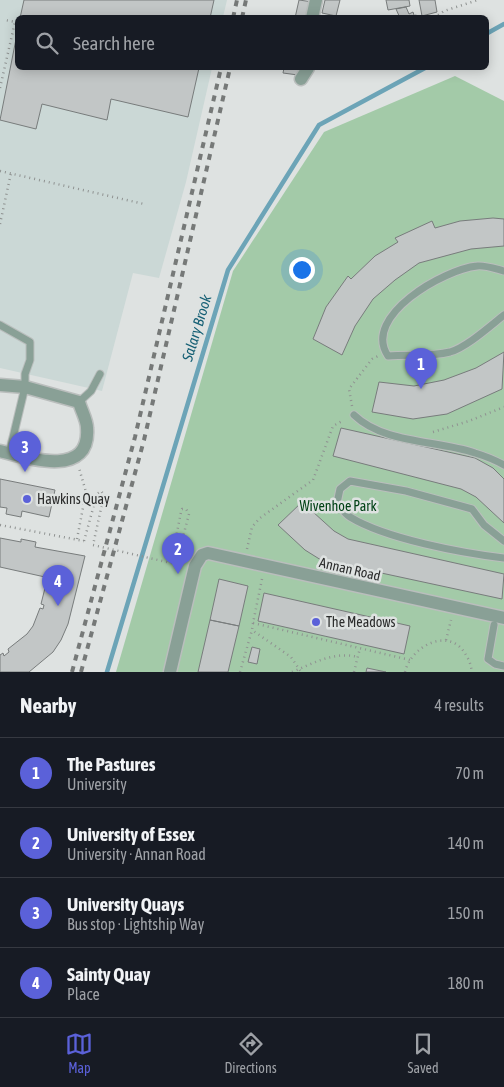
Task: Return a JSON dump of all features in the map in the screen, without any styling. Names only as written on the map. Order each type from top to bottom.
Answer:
[{"type":"street","points":[[313,15],[316,0]]},
{"type":"street","points":[[301,79],[307,70]]},
{"type":"street","points":[[0,385],[25,387],[79,402],[87,428],[84,446],[75,456],[67,460],[48,463],[5,453]]},
{"type":"street","name":"Annan Road","points":[[170,672],[195,566],[202,555],[208,553],[499,622]]},
{"type":"lane","points":[[504,270],[478,266],[450,273],[419,290],[393,311],[384,336],[383,347],[388,356],[430,355],[452,351],[481,333],[504,314]]},
{"type":"lane","points":[[0,325],[30,342],[30,360],[25,374],[25,387],[5,453]]},
{"type":"lane","points":[[79,402],[91,391],[100,374]]},
{"type":"lane","points":[[354,415],[363,424],[414,439],[475,452],[504,465]]},
{"type":"lane","points":[[504,541],[484,525],[472,509],[406,491],[350,480],[340,489],[337,503],[348,516],[368,527],[462,552],[504,558]]},
{"type":"lane","points":[[499,622],[488,658],[495,664],[504,666]]},
{"type":"path","points":[[438,15],[444,11],[478,0]]},
{"type":"path","points":[[0,18],[15,22],[0,88]]},
{"type":"path","points":[[0,171],[144,204]]},
{"type":"path","points":[[0,224],[11,173]]},
{"type":"path","points":[[244,560],[252,527],[260,518],[313,480],[334,426],[354,415],[349,389],[372,359],[386,352]]},
{"type":"path","points":[[414,439],[448,425],[469,421],[504,406]]},
{"type":"path","points":[[75,456],[86,492],[77,539]]},
{"type":"path","points":[[0,525],[84,541],[97,494],[101,491],[104,495],[93,545],[171,563],[181,512],[182,509],[186,509],[189,514],[179,552]]},
{"type":"path","points":[[240,672],[252,630],[263,575]]},
{"type":"path","points":[[446,640],[452,616]]},
{"type":"path","points":[[253,623],[410,660]]},
{"type":"path","points":[[252,630],[291,657],[300,671]]},
{"type":"path","points":[[406,672],[410,660],[426,645],[441,639],[456,644],[467,656],[472,672]]},
{"type":"path","points":[[354,672],[360,648]]},
{"type":"path","points":[[292,672],[300,671],[334,655],[346,654],[358,657]]},
{"type":"shaded area","points":[[0,0],[227,0],[223,15],[15,15],[15,70],[212,70],[186,182],[159,278],[133,273],[102,391],[0,368]]},
{"type":"green space","name":"Wivenhoe Park","points":[[455,76],[504,101],[504,672],[116,672],[233,271],[324,132]]},
{"type":"building","points":[[24,0],[214,0],[211,15],[21,15]]},
{"type":"building","points":[[299,0],[313,2],[311,15],[296,15]]},
{"type":"building","points":[[325,0],[340,0],[336,15],[322,13]]},
{"type":"building","points":[[386,0],[409,0],[410,6],[388,10]]},
{"type":"building","points":[[419,0],[435,0],[437,12],[422,15]]},
{"type":"building","points":[[406,7],[409,14],[413,12],[414,15],[399,15],[396,9]]},
{"type":"building","points":[[15,44],[15,70],[199,70],[188,117],[111,99],[107,120],[42,104],[36,129],[0,120]]},
{"type":"building","points":[[284,70],[299,70],[298,75],[283,73]]},
{"type":"building","points":[[504,219],[504,246],[471,249],[419,263],[373,299],[355,326],[342,355],[313,339],[326,307],[348,276],[351,279],[375,256],[398,242],[395,238],[432,221],[435,228],[460,221]]},
{"type":"building","points":[[504,352],[502,389],[447,414],[413,419],[372,412],[379,382],[414,386],[444,380],[476,368]]},
{"type":"building","points":[[341,428],[475,458],[493,468],[504,479],[504,523],[476,497],[461,489],[333,456]]},
{"type":"building","name":"Hawkins Quay","points":[[0,479],[55,490],[49,517],[22,511],[21,517],[6,514],[7,508],[0,507]]},
{"type":"building","points":[[302,502],[334,531],[348,539],[504,574],[502,599],[321,560],[305,550],[278,525]]},
{"type":"building","points":[[0,538],[21,542],[21,539],[36,542],[35,547],[85,556],[68,624],[61,640],[53,652],[29,672],[0,672],[0,655],[3,653],[4,656],[9,652],[8,649],[27,634],[33,626],[40,608],[43,609],[44,605],[41,604],[46,584],[53,586],[54,579],[0,567]]},
{"type":"building","points":[[219,579],[248,586],[239,626],[210,620]]},
{"type":"building","points":[[264,593],[410,626],[404,654],[258,621]]},
{"type":"building","points":[[210,620],[239,626],[228,672],[198,672]]},
{"type":"building","points":[[252,647],[260,649],[257,664],[248,662]]},
{"type":"building","points":[[367,668],[386,672],[366,672]]},
{"type":"waterway","name":"Salary Brook","points":[[489,32],[504,24]]},
{"type":"waterway","name":"Salary Brook","points":[[107,672],[228,270],[319,125],[421,70]]},
{"type":"railway","points":[[234,15],[237,0]]},
{"type":"railway","points":[[243,15],[246,0]]},
{"type":"railway","points":[[72,672],[135,437],[221,70]]},
{"type":"railway","points":[[81,672],[144,440],[230,70]]},
{"type":"place","name":"The Pastures","points":[[421,389]]},
{"type":"place","name":"University Quays","points":[[25,472]]},
{"type":"place","name":"Hawkins Quay","points":[[27,499]]},
{"type":"place","name":"University of Essex","points":[[178,574]]},
{"type":"place","name":"Sainty Quay","points":[[58,606]]},
{"type":"place","name":"The Meadows","points":[[316,622]]}]
